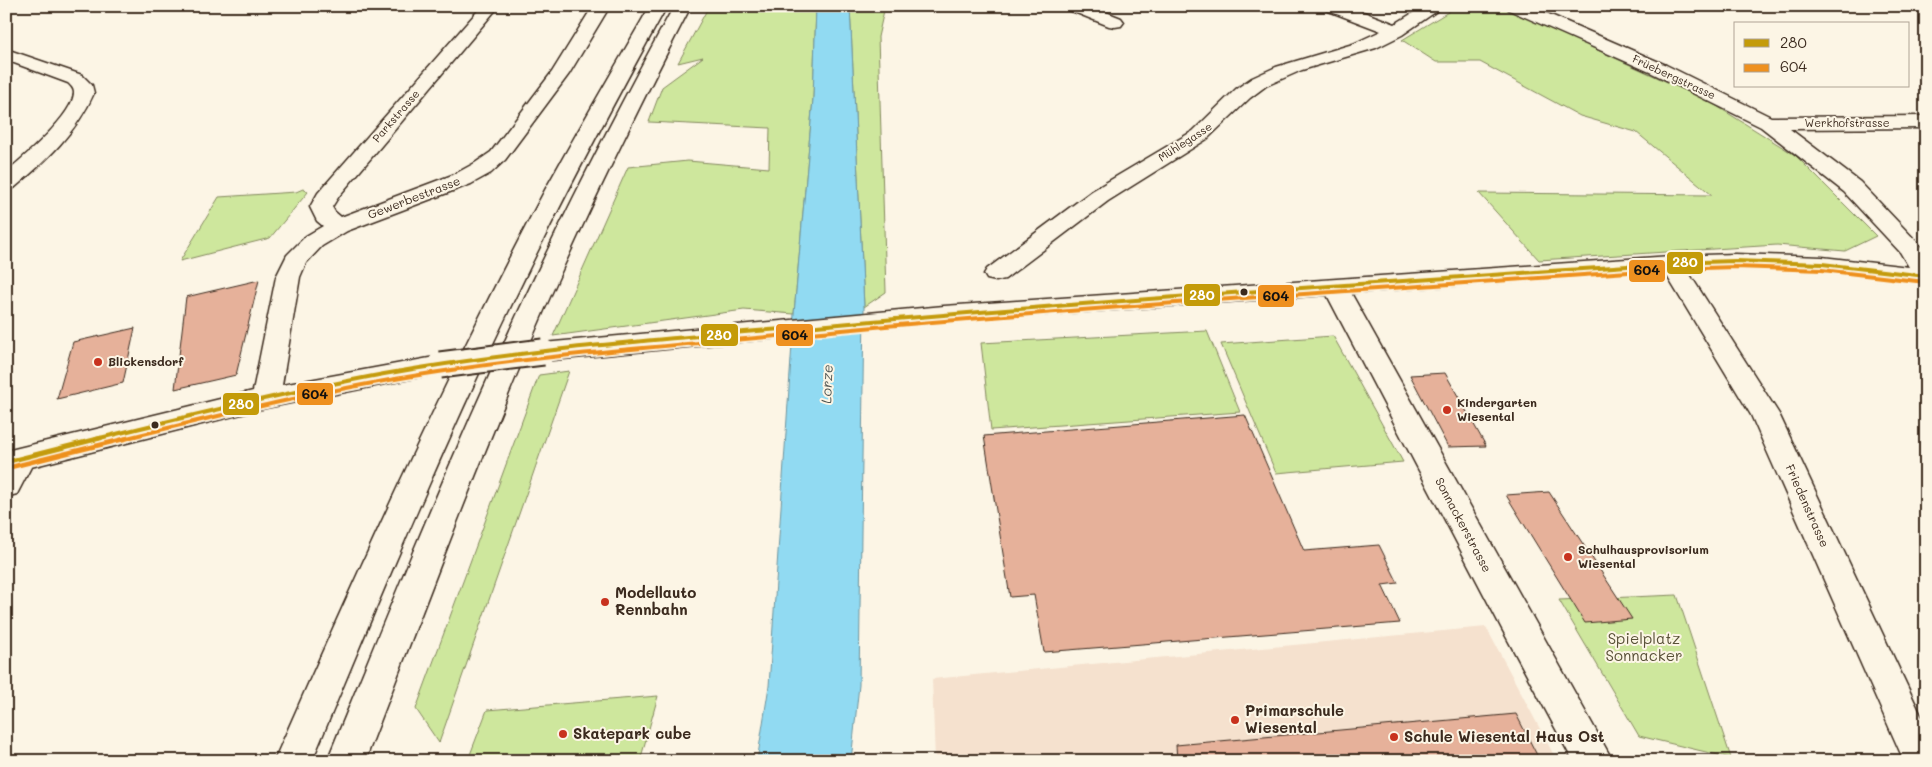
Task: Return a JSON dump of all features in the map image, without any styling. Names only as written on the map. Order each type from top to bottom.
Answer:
[{"type":"main road","name":"Parkstrasse","points":[[339,226],[325,216],[321,206],[329,193],[491,6]]},
{"type":"main road","name":"Gewerbestrasse","points":[[266,398],[288,277],[295,260],[314,241],[339,226],[463,179],[483,168],[498,156],[560,74],[602,6]]},
{"type":"main road","points":[[293,761],[438,435],[513,276],[565,174],[659,6]]},
{"type":"main road","points":[[346,761],[482,425],[537,300],[631,101],[683,6]]},
{"type":"main road","points":[[1076,6],[1116,22]]},
{"type":"main road","points":[[1332,6],[1396,31]]},
{"type":"main road","name":"Mühlegasse","points":[[996,274],[1057,226],[1114,186],[1200,135],[1215,123],[1242,93],[1260,81],[1292,68],[1361,47],[1396,31],[1436,6]]},
{"type":"main road","name":"Früebergstrasse","points":[[1515,6],[1659,69],[1768,123],[1852,187],[1910,248],[1926,275]]},
{"type":"main road","points":[[6,54],[75,79],[82,85],[84,93],[73,115],[49,143],[6,183]]},
{"type":"main road","name":"Werkhofstrasse","points":[[1768,123],[1926,122]]},
{"type":"main road","points":[[6,486],[13,461],[266,398],[440,365],[543,352],[882,319],[1671,263],[1735,261],[1822,264],[1926,275]]},
{"type":"main road","name":"Friedenstrasse","points":[[1671,263],[1765,414],[1923,761]]},
{"type":"main road","name":"Sonnackerstrasse","points":[[1335,287],[1514,619],[1594,761]]},
{"type":"shaded area","name":"Primarschule Wiesental","points":[[1486,627],[1557,761],[935,761],[932,679]]},
{"type":"green space","points":[[709,6],[816,6],[813,99],[794,314],[744,310],[553,336],[628,167],[688,161],[769,168],[770,128],[649,122],[662,87],[703,57],[678,63]]},
{"type":"green space","points":[[850,6],[885,6],[878,37],[886,292],[864,307]]},
{"type":"green space","points":[[1458,6],[1501,6],[1707,100],[1795,155],[1876,236],[1845,251],[1777,245],[1539,260],[1479,193],[1712,195],[1636,132],[1580,116],[1480,62],[1436,62],[1402,40]]},
{"type":"green space","points":[[303,189],[308,192],[270,238],[180,261],[219,197],[296,192]]},
{"type":"green space","points":[[1207,331],[1240,412],[991,430],[981,343]]},
{"type":"green space","points":[[1333,336],[1403,462],[1276,473],[1221,344]]},
{"type":"green space","points":[[569,371],[439,743],[416,709],[539,375]]},
{"type":"green space","name":"Spielplatz Sonnacker","points":[[1677,595],[1731,758],[1639,736],[1559,600]]},
{"type":"green space","name":"Skatepark cube","points":[[658,696],[640,761],[468,760],[487,710]]},
{"type":"water","name":"Lorze","points":[[816,6],[850,6],[864,307],[859,685],[851,761],[757,761],[769,686],[794,314],[813,99]]},
{"type":"building","points":[[259,280],[236,375],[175,389],[186,297]]},
{"type":"building","name":"Blickensdorf","points":[[135,328],[123,383],[57,399],[73,342]]},
{"type":"building","name":"Kindergarten Wiesental","points":[[1445,373],[1486,446],[1448,447],[1410,375]]},
{"type":"building","points":[[1245,415],[1304,551],[1379,545],[1398,583],[1382,585],[1400,623],[1044,652],[1034,595],[1010,597],[984,436]]},
{"type":"building","name":"Schulhausprovisorium Wiesental","points":[[1549,492],[1632,619],[1585,623],[1506,495]]},
{"type":"building","name":"Schule Wiesental Haus Ost","points":[[1516,714],[1540,761],[1177,761],[1176,745]]},
{"type":"transit line","name":"280","points":[[6,462],[278,395],[388,374],[524,354],[770,330],[1220,294],[1671,263],[1735,261],[1822,264],[1926,276]]},
{"type":"transit line","name":"604","points":[[7,468],[224,414],[334,390],[444,371],[525,360],[607,352],[1108,308],[1671,269],[1735,267],[1822,270],[1925,282]]},
{"type":"place","name":"Blickensdorf","points":[[98,362]]},
{"type":"place","name":"Kindergarten Wiesental","points":[[1447,410]]},
{"type":"place","name":"Schulhausprovisorium Wiesental","points":[[1568,557]]},
{"type":"place","name":"Modellauto Rennbahn","points":[[605,602]]},
{"type":"place","name":"Primarschule Wiesental","points":[[1235,720]]},
{"type":"place","name":"Skatepark cube","points":[[563,734]]},
{"type":"place","name":"Schule Wiesental Haus Ost","points":[[1394,737]]}]
